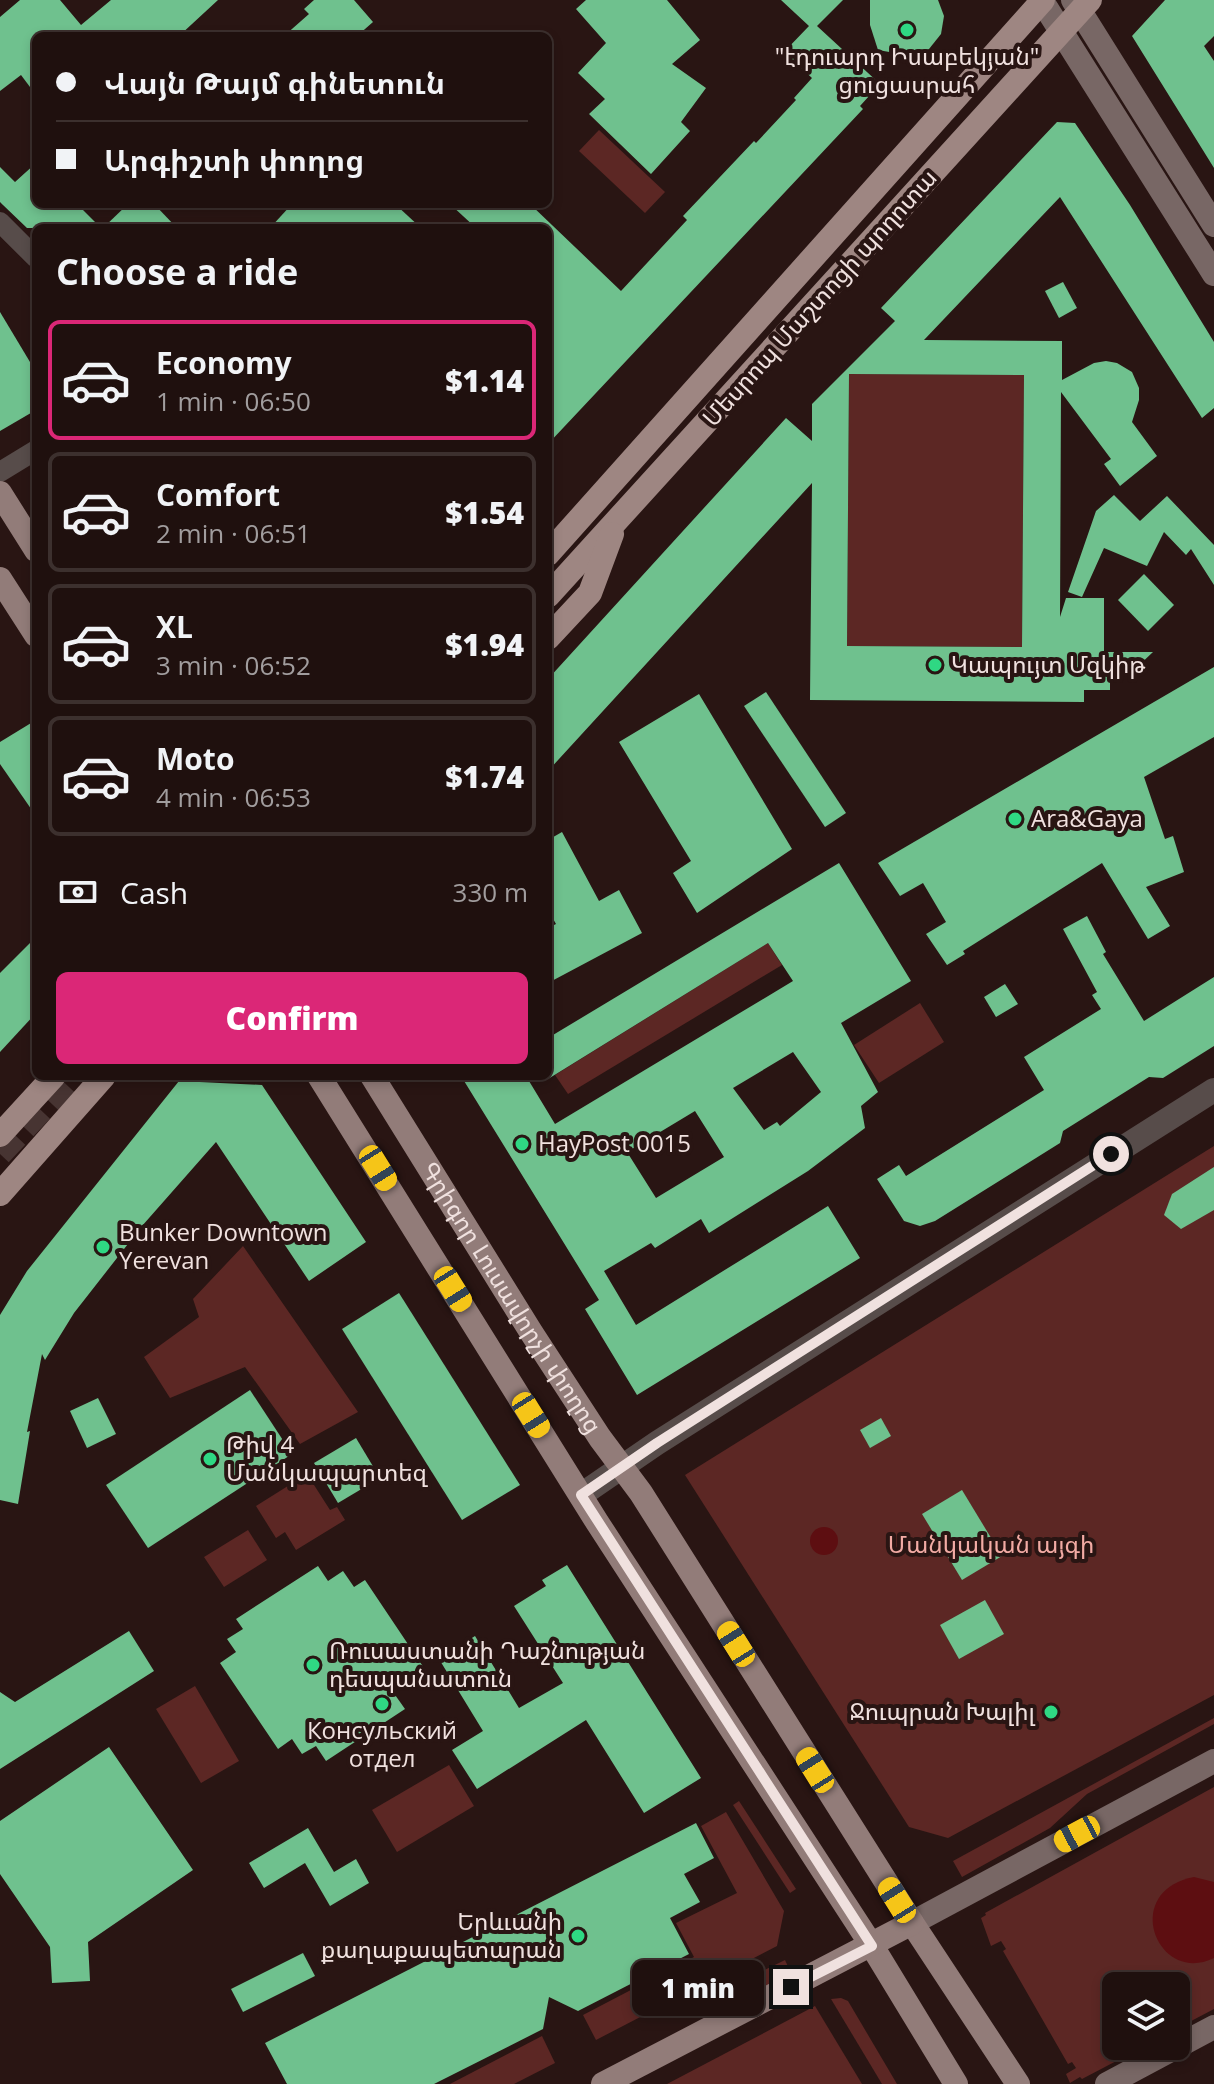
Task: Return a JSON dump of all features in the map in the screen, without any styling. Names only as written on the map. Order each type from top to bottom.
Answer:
[{"type":"highway","name":"Մեսրոպ Մաշտոցի պողոտա","points":[[552,549],[1042,0]]},
{"type":"highway","name":"Մեսրոպ Մաշտոցի պողոտա","points":[[552,592],[1062,30],[1081,4]]},
{"type":"highway","points":[[552,527],[634,457]]},
{"type":"highway","points":[[552,634],[590,593],[617,520]]},
{"type":"highway","points":[[0,1135],[50,1080]]},
{"type":"highway","points":[[0,1194],[100,1080]]},
{"type":"main road","points":[[1042,0],[1214,274]]},
{"type":"main road","points":[[1081,4],[1214,225]]},
{"type":"main road","points":[[0,493],[32,544]]},
{"type":"main road","points":[[0,579],[32,629]]},
{"type":"main road","name":"Գրիգոր Լուսավորչի փողոց","points":[[322,1080],[581,1495],[872,1946],[956,2084]]},
{"type":"main road","name":"Գրիգոր Լուսավորչի փողոց","points":[[374,1080],[531,1332],[620,1467],[641,1493],[912,1923],[1018,2084]]},
{"type":"main road","points":[[603,2084],[872,1946],[1214,1761]]},
{"type":"main road","points":[[1107,2084],[1214,2027]]},
{"type":"main road","points":[[633,2084],[645,2060]]},
{"type":"street","points":[[0,222],[32,254]]},
{"type":"street","points":[[0,472],[32,452]]},
{"type":"street","points":[[581,1495],[620,1467],[1214,1090]]},
{"type":"green space","points":[[599,130],[665,192],[645,213],[579,151]]},
{"type":"green space","points":[[849,374],[1024,375],[1022,647],[847,646]]},
{"type":"green space","points":[[768,943],[782,965],[568,1094],[555,1075]]},
{"type":"green space","points":[[920,1003],[944,1042],[879,1083],[854,1045]]},
{"type":"green space","name":"Մանկական այգի","points":[[1214,1146],[1214,1695],[948,1838],[909,1827],[685,1475]]},
{"type":"green space","points":[[243,1246],[358,1412],[300,1444],[245,1367],[170,1398],[144,1357],[199,1317],[193,1299]]},
{"type":"green space","points":[[307,1474],[330,1510],[337,1507],[345,1520],[296,1550],[285,1532],[276,1538],[256,1506]]},
{"type":"green space","points":[[248,1530],[267,1560],[224,1587],[204,1557]]},
{"type":"green space","points":[[195,1686],[239,1761],[201,1783],[156,1709]]},
{"type":"green space","points":[[1214,1718],[1214,1724],[1087,1794],[1050,1828],[962,1877],[953,1861]]},
{"type":"green space","points":[[449,1765],[474,1806],[397,1852],[372,1810]]},
{"type":"green space","points":[[1214,1787],[1214,2009],[1190,2022],[1190,1972],[1102,1972],[1102,2060],[1118,2060],[1070,2083],[1066,2074],[1076,2068],[1072,2062],[1068,2064],[1003,1951],[1006,1949],[1001,1941],[991,1946],[981,1918]]},
{"type":"green space","points":[[739,1801],[796,1889],[790,1893],[733,1805]]},
{"type":"green space","points":[[726,1812],[784,1911],[777,1946],[596,2040],[583,2015],[694,1957],[676,1923],[737,1893],[701,1826]]},
{"type":"green space","points":[[785,1960],[792,1975],[748,1996],[726,1989]]},
{"type":"green space","points":[[831,1999],[848,2001],[897,2084],[882,2084]]},
{"type":"green space","points":[[815,2006],[862,2084],[667,2084]]},
{"type":"green space","points":[[542,2036],[555,2063],[514,2084],[450,2084]]},
{"type":"shaded area","points":[[824,1527],[834,1531],[838,1541],[834,1551],[824,1555],[814,1551],[810,1541],[814,1531]]},
{"type":"shaded area","points":[[1194,1877],[1214,1882],[1214,1958],[1194,1963],[1176,1959],[1163,1948],[1155,1933],[1153,1916],[1158,1900],[1171,1886]]},
{"type":"building","points":[[20,0],[60,0],[81,25],[111,0],[218,0],[183,32],[32,32],[32,90],[21,75],[0,91],[0,17]]},
{"type":"building","points":[[314,0],[354,0],[373,22],[362,32],[289,32],[309,14],[304,9]]},
{"type":"building","points":[[586,0],[667,0],[700,40],[672,64],[706,88],[681,122],[690,131],[651,174],[589,114],[605,99],[578,73],[606,43],[576,9]]},
{"type":"building","points":[[781,0],[843,0],[817,26],[880,84],[860,106],[863,109],[552,440],[552,225],[621,291],[687,220],[683,216],[754,141],[756,143],[812,78],[784,52],[809,26]]},
{"type":"building","name":"\"էդուարդ Իսաբեկյան\" ցուցասրահ","points":[[870,0],[938,0],[944,16],[941,34],[929,49],[912,56],[878,50],[870,25]]},
{"type":"building","points":[[1165,0],[1214,0],[1214,36],[1204,46],[1214,61],[1214,168],[1132,36]]},
{"type":"building","points":[[1057,122],[1075,123],[1130,205],[1214,342],[1214,408],[1202,418],[1060,197],[924,340],[1062,341],[1062,380],[1094,363],[1106,361],[1117,363],[1132,372],[1139,388],[1139,400],[1132,422],[1157,456],[1120,486],[1104,464],[1111,459],[1061,392],[1060,617],[1066,598],[1104,598],[1104,652],[1153,652],[1133,671],[1110,671],[1110,690],[1084,690],[1084,702],[810,700],[812,483],[552,767],[552,675],[786,418],[812,441],[812,404],[895,321],[881,308]],"holes":[[[849,374],[1024,375],[1022,647],[847,646]]]},
{"type":"building","points":[[0,167],[15,182],[32,167],[32,208],[81,208],[97,224],[32,224],[32,228],[27,228],[0,202]]},
{"type":"building","points":[[124,208],[158,208],[173,224],[107,224]]},
{"type":"building","points":[[288,208],[399,208],[417,224],[274,224]]},
{"type":"building","points":[[454,208],[534,208],[551,224],[472,224]]},
{"type":"building","points":[[1063,282],[1077,308],[1059,318],[1045,291]]},
{"type":"building","points":[[0,312],[32,365],[32,412],[0,431]]},
{"type":"building","points":[[1114,495],[1140,521],[1167,496],[1214,545],[1214,585],[1191,549],[1186,555],[1164,532],[1147,566],[1104,548],[1082,597],[1068,592],[1096,511]]},
{"type":"building","points":[[1144,574],[1174,605],[1148,631],[1118,600]]},
{"type":"building","points":[[1214,667],[1214,737],[1144,777],[1165,839],[1173,836],[1184,872],[1146,887],[1170,926],[1148,939],[1102,863],[963,951],[965,954],[947,965],[926,934],[946,922],[923,883],[900,896],[878,863]]},
{"type":"building","points":[[766,692],[846,813],[825,827],[744,706]]},
{"type":"building","points":[[699,694],[792,849],[697,913],[673,873],[691,861],[619,742]]},
{"type":"building","points":[[32,722],[32,810],[0,764],[0,742]]},
{"type":"building","points":[[562,832],[599,901],[619,890],[642,933],[552,981],[552,926],[556,924],[552,917],[552,838]]},
{"type":"building","points":[[839,863],[911,981],[841,1023],[878,1092],[861,1106],[865,1128],[808,1171],[709,1233],[701,1219],[655,1248],[651,1243],[604,1271],[636,1325],[828,1206],[860,1258],[637,1395],[585,1309],[599,1300],[463,1080],[528,1080],[555,1124],[793,981],[768,943],[552,1077],[552,1036]],"holes":[[[793,1052],[821,1092],[780,1126],[777,1122],[764,1130],[733,1088]],[[695,1111],[724,1157],[656,1198],[627,1152]]]},
{"type":"building","points":[[1087,916],[1106,952],[1103,954],[1144,1021],[1214,977],[1214,1046],[1163,1078],[1149,1077],[1063,1131],[1060,1143],[935,1221],[920,1226],[904,1221],[877,1179],[899,1165],[906,1176],[1044,1090],[1024,1057],[1101,1009],[1092,995],[1097,992],[1063,929]]},
{"type":"building","points":[[32,941],[32,1017],[0,1052],[0,973]]},
{"type":"building","points":[[1005,984],[1018,1004],[996,1017],[984,997]]},
{"type":"building","points":[[179,1081],[262,1085],[366,1242],[309,1281],[216,1142],[142,1226],[74,1313],[45,1360],[42,1354],[27,1432],[30,1431],[18,1504],[0,1500],[0,1315],[27,1271]]},
{"type":"building","points":[[1214,1167],[1214,1210],[1181,1229],[1164,1215],[1172,1194]]},
{"type":"building","points":[[399,1293],[520,1485],[462,1520],[342,1329]]},
{"type":"building","points":[[250,1390],[292,1454],[148,1548],[106,1485]]},
{"type":"building","points":[[98,1398],[116,1434],[87,1448],[70,1411]]},
{"type":"building","points":[[881,1418],[891,1436],[870,1448],[860,1430]]},
{"type":"building","points":[[356,1438],[380,1478],[338,1503],[314,1463]]},
{"type":"building","points":[[962,1490],[1002,1556],[962,1580],[922,1514]]},
{"type":"building","points":[[567,1565],[701,1778],[644,1813],[586,1720],[477,1789],[452,1750],[483,1731],[439,1659],[475,1636],[519,1708],[563,1683],[514,1606],[546,1586],[542,1580]]},
{"type":"building","name":"Ռուսաստանի Դաշնության դեսպանատուն","points":[[318,1566],[328,1581],[343,1571],[354,1587],[365,1580],[426,1671],[393,1692],[405,1709],[326,1761],[316,1746],[302,1754],[292,1739],[278,1749],[220,1663],[236,1652],[227,1639],[243,1629],[236,1619]]},
{"type":"building","points":[[985,1600],[1004,1634],[959,1659],[940,1625]]},
{"type":"building","points":[[129,1631],[154,1671],[0,1769],[0,1692],[15,1702]]},
{"type":"building","points":[[109,1747],[193,1870],[88,1942],[90,1981],[52,1983],[50,1947],[0,1874],[0,1821]]},
{"type":"building","name":"Երևւանի քաղաքապետարան","points":[[696,1823],[714,1858],[684,1874],[700,1902],[670,1918],[689,1954],[578,2011],[549,1997],[543,2029],[434,2084],[287,2084],[265,2043]]},
{"type":"building","points":[[308,1828],[334,1872],[356,1859],[369,1883],[330,1906],[305,1863],[264,1888],[249,1863]]},
{"type":"building","points":[[303,1953],[315,1976],[243,2012],[231,1989]]},
{"type":"tunnel","points":[[0,1154],[70,1080]]},
{"type":"place","name":"\"էդուարդ Իսաբեկյան\" ցուցասրահ","points":[[907,30]]},
{"type":"place","name":"Կապույտ Մզկիթ","points":[[935,665]]},
{"type":"place","name":"Ara&Gaya","points":[[1015,819]]},
{"type":"place","name":"HayPost 0015","points":[[522,1144]]},
{"type":"place","name":"Bunker Downtown Yerevan","points":[[103,1247]]},
{"type":"place","name":"Թիվ 4 Մանկապարտեզ","points":[[210,1459]]},
{"type":"place","name":"Ռուսաստանի Դաշնության դեսպանատուն","points":[[313,1665]]},
{"type":"place","name":"Консульский отдел","points":[[382,1704]]},
{"type":"place","name":"Ջուպրան Խալիլ","points":[[1051,1712]]},
{"type":"place","name":"Երևւանի քաղաքապետարան","points":[[578,1936]]},
{"type":"route","points":[[791,1987],[872,1946],[581,1495],[657,1443],[1111,1154]]}]
